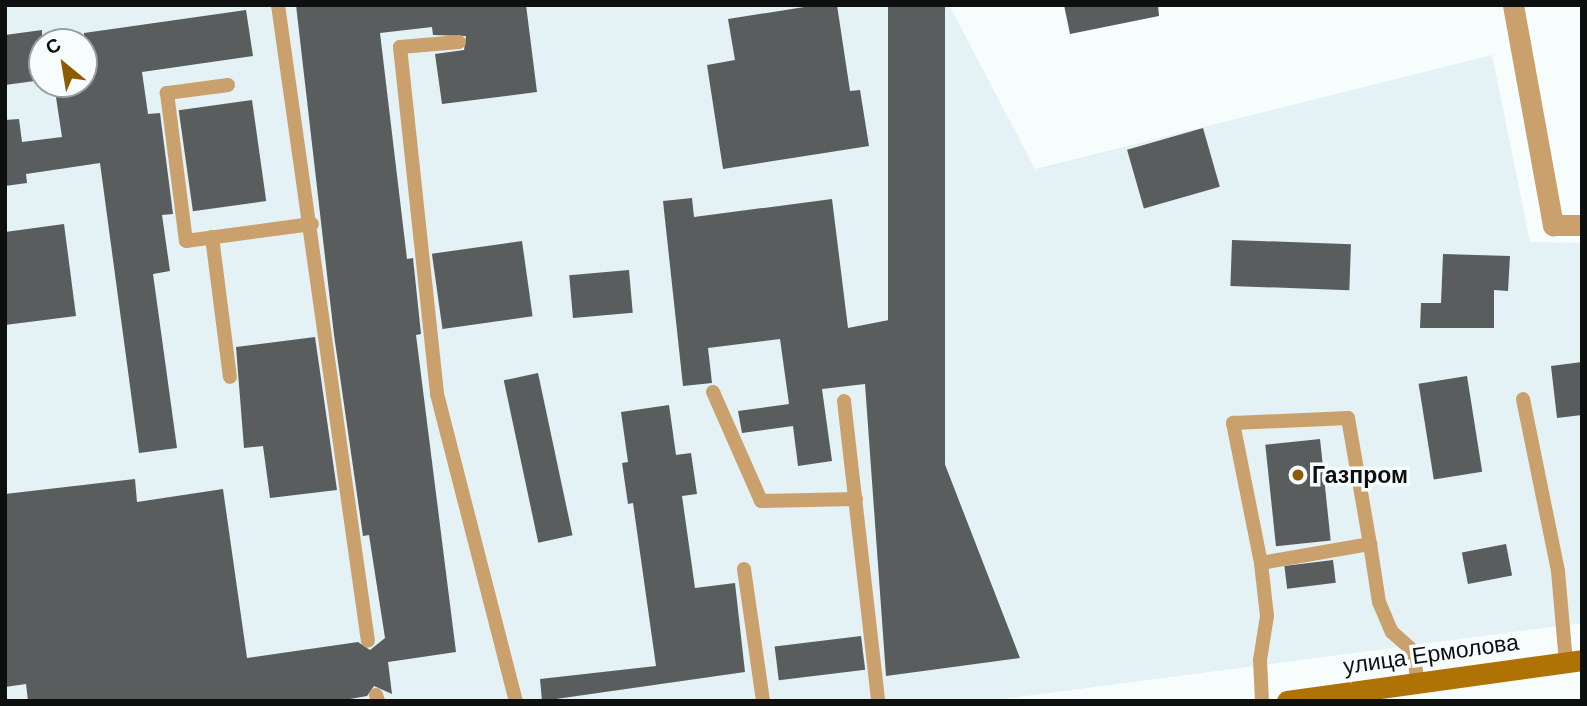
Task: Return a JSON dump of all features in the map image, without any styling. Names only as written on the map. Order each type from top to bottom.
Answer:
[{"type":"main road","name":"улица Ермолова","points":[[1286,701],[1574,661]]},
{"type":"street","points":[[1513,5],[1553,225],[1582,225]]},
{"type":"lane","points":[[278,5],[312,225],[368,641]]},
{"type":"lane","points":[[459,42],[400,47],[438,394],[516,701]]},
{"type":"lane","points":[[228,85],[167,93],[186,241],[312,225]]},
{"type":"lane","points":[[212,237],[230,377]]},
{"type":"lane","points":[[713,392],[761,501],[856,499]]},
{"type":"lane","points":[[1523,399],[1574,661]]},
{"type":"lane","points":[[844,401],[878,701]]},
{"type":"lane","points":[[1262,701],[1260,660],[1267,616],[1261,563],[1233,423],[1348,418],[1379,603],[1392,632],[1414,652],[1417,682]]},
{"type":"lane","points":[[1261,563],[1370,544]]},
{"type":"lane","points":[[744,569],[762,701]]},
{"type":"shaded area","points":[[5,5],[949,5],[1035,169],[1492,55],[1530,242],[1582,243],[1582,623],[988,701],[5,701]]},
{"type":"building","points":[[296,5],[526,5],[537,92],[442,104],[435,54],[464,50],[466,36],[433,35],[432,27],[380,33],[407,259],[413,258],[421,334],[416,335],[456,652],[388,662],[392,694],[374,686],[367,696],[339,701],[28,701],[26,684],[5,687],[5,494],[135,479],[137,502],[223,489],[247,658],[358,642],[370,650],[385,638],[369,535],[363,536],[334,335]]},
{"type":"building","points":[[817,5],[837,5],[850,91],[860,90],[869,146],[723,169],[707,65],[735,60],[728,19]]},
{"type":"building","points":[[888,5],[945,5],[945,606],[888,606]]},
{"type":"building","points":[[1064,5],[1158,5],[1159,16],[1070,34]]},
{"type":"building","points":[[246,10],[253,56],[142,72],[148,114],[160,113],[173,214],[162,215],[170,271],[153,274],[177,448],[139,453],[100,163],[26,174],[27,183],[5,186],[5,120],[19,119],[22,142],[62,137],[56,98],[98,98],[98,31]]},
{"type":"building","points":[[28,32],[28,82],[5,85],[5,35]]},
{"type":"building","points":[[252,100],[266,201],[193,211],[179,110]]},
{"type":"building","points":[[1203,128],[1220,187],[1144,208],[1127,150]]},
{"type":"building","points":[[692,198],[694,217],[832,199],[848,328],[889,320],[1020,658],[886,676],[865,384],[822,389],[832,461],[798,466],[793,426],[742,433],[738,411],[789,404],[780,339],[708,348],[712,383],[683,386],[663,201]]},
{"type":"building","points":[[64,224],[76,316],[5,325],[5,232]]},
{"type":"building","points":[[1232,240],[1351,244],[1349,290],[1230,286]]},
{"type":"building","points":[[522,241],[533,316],[442,329],[432,254]]},
{"type":"building","points":[[1443,254],[1510,256],[1508,291],[1494,290],[1494,328],[1420,328],[1421,303],[1441,303]]},
{"type":"building","points":[[629,270],[633,313],[573,318],[569,275]]},
{"type":"building","points":[[315,337],[337,490],[270,498],[263,446],[244,448],[236,347]]},
{"type":"building","points":[[1582,362],[1582,415],[1557,418],[1551,366]]},
{"type":"building","points":[[538,373],[573,535],[538,543],[504,380]]},
{"type":"building","points":[[1467,376],[1482,472],[1434,479],[1419,384]]},
{"type":"building","points":[[669,405],[676,455],[691,453],[697,494],[682,496],[695,588],[735,583],[745,672],[542,701],[540,679],[656,666],[633,503],[628,504],[622,463],[628,462],[621,412]]},
{"type":"building","name":"Газпром","points":[[1320,439],[1331,540],[1276,546],[1265,445]]},
{"type":"building","points":[[1506,544],[1512,575],[1468,584],[1462,553]]},
{"type":"building","points":[[1333,560],[1336,583],[1287,589],[1284,566]]},
{"type":"building","points":[[861,636],[865,670],[779,680],[775,647]]},
{"type":"place","name":"Газпром","points":[[1298,475]]}]
